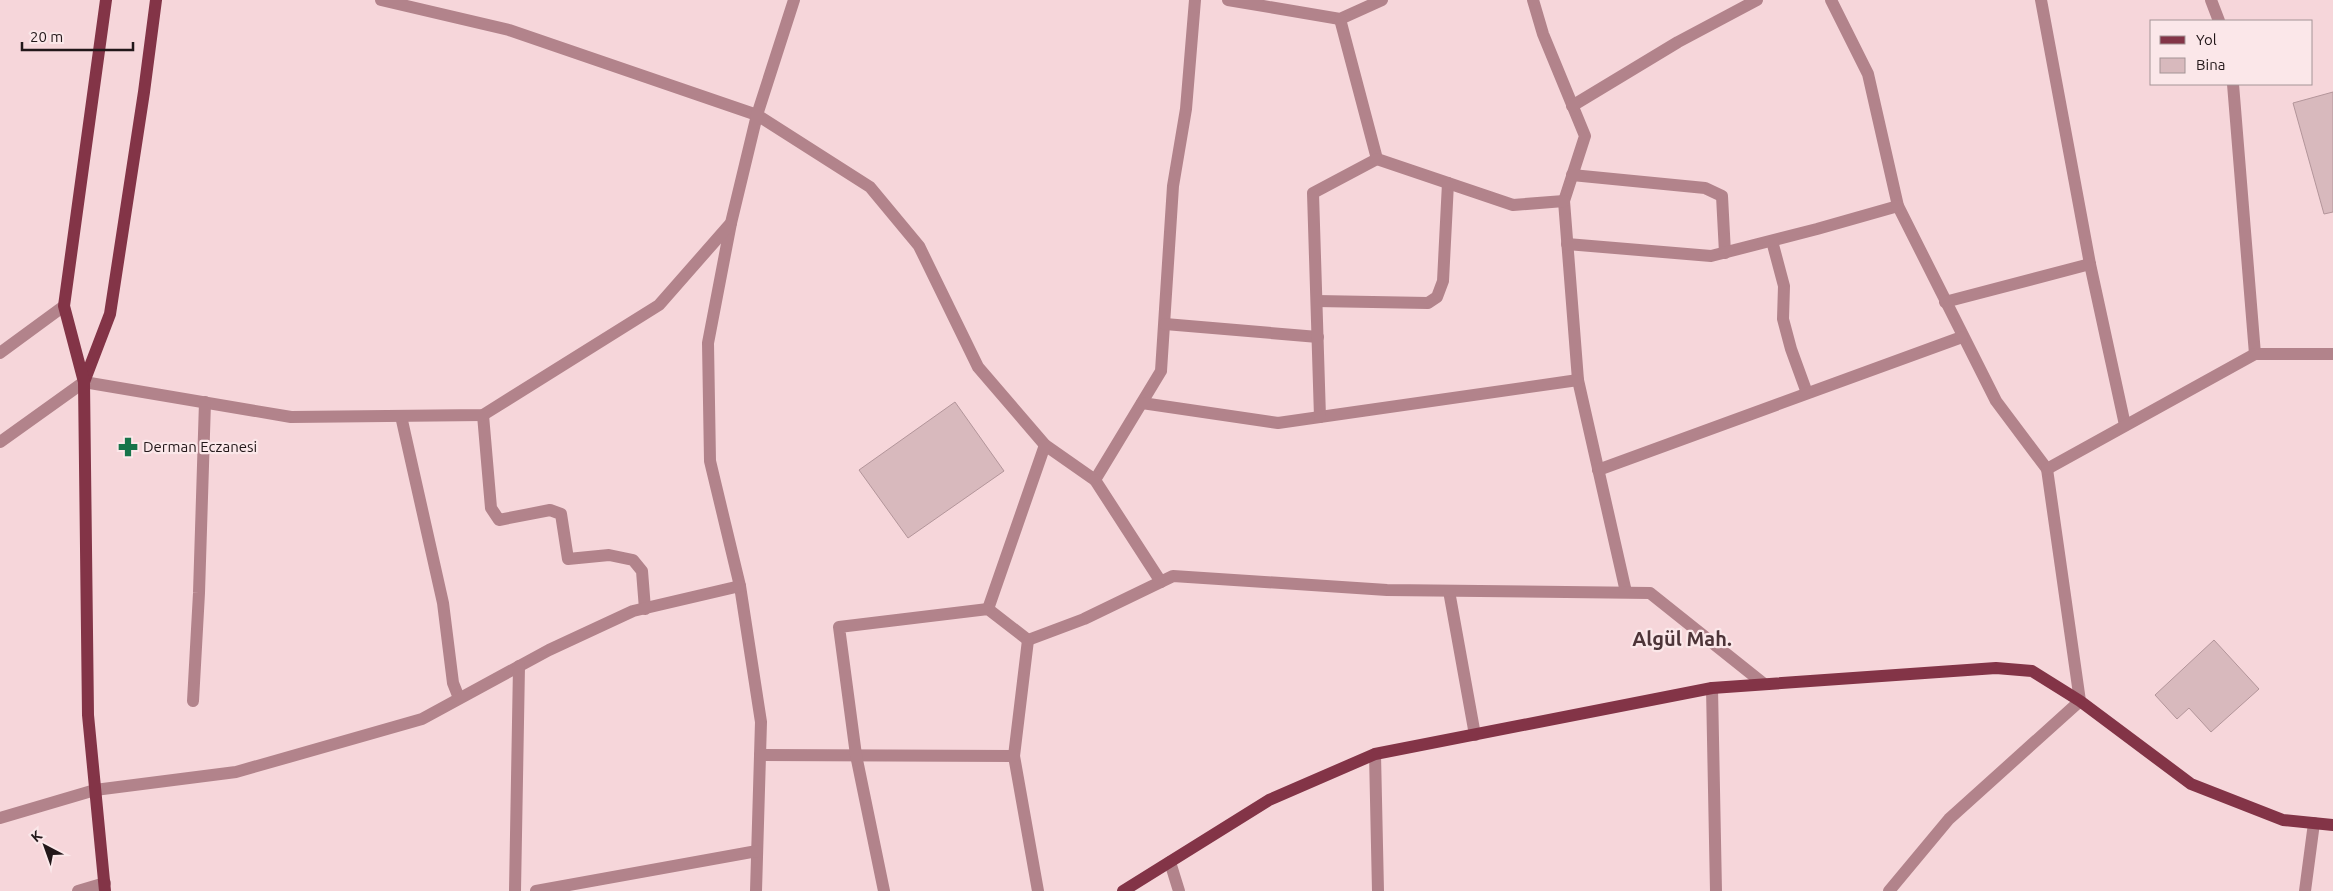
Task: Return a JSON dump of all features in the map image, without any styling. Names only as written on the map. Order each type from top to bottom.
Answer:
[{"type":"main road","points":[[105,887],[88,715],[84,382],[64,306],[106,0]]},
{"type":"main road","points":[[84,382],[110,314],[156,0]]},
{"type":"main road","points":[[1123,891],[1269,800],[1375,754],[1712,688],[1996,668],[2032,671],[2080,701],[2191,784],[2283,820],[2333,825]]},
{"type":"street","points":[[381,0],[509,30],[757,116],[870,188],[918,246],[978,367],[1045,445],[1095,480],[1161,582]]},
{"type":"street","points":[[756,891],[761,722],[740,586],[710,461],[708,343],[731,223],[757,116],[794,0]]},
{"type":"street","points":[[1095,480],[1161,371],[1173,186],[1186,109],[1195,0]]},
{"type":"street","points":[[1228,0],[1340,19],[1382,0]]},
{"type":"street","points":[[1532,0],[1543,34],[1585,136],[1564,201],[1578,380],[1626,592]]},
{"type":"street","points":[[1572,106],[1678,42],[1757,0]]},
{"type":"street","points":[[1831,0],[1868,74],[1898,206],[1962,337],[1996,401],[2047,469],[2080,701],[1949,819],[1889,891]]},
{"type":"street","points":[[2041,0],[2090,264],[2126,426]]},
{"type":"street","points":[[2212,0],[2219,20]]},
{"type":"street","points":[[1340,19],[1377,159]]},
{"type":"street","points":[[2232,85],[2255,354]]},
{"type":"street","points":[[1320,417],[1313,193],[1377,159],[1513,205],[1564,201]]},
{"type":"street","points":[[1572,175],[1705,188],[1722,196],[1725,253]]},
{"type":"street","points":[[1317,300],[1428,303],[1437,297],[1443,281],[1448,183]]},
{"type":"street","points":[[1568,244],[1711,256],[1898,206]]},
{"type":"street","points":[[0,442],[84,382],[291,417],[483,415],[659,305],[731,223]]},
{"type":"street","points":[[1772,241],[1784,286],[1783,319],[1791,349],[1807,393]]},
{"type":"street","points":[[1945,302],[2090,264]]},
{"type":"street","points":[[0,353],[64,306]]},
{"type":"street","points":[[1165,324],[1318,338]]},
{"type":"street","points":[[1598,470],[1962,337]]},
{"type":"street","points":[[2047,469],[2255,354],[2333,354]]},
{"type":"street","points":[[1142,404],[1278,423],[1578,380]]},
{"type":"street","points":[[193,701],[199,593],[205,402]]},
{"type":"street","points":[[483,415],[491,508],[499,520],[550,510],[561,514],[568,559],[609,555],[633,560],[642,572],[645,608]]},
{"type":"street","points":[[401,416],[443,603],[454,683],[459,698]]},
{"type":"street","points":[[988,609],[1045,445]]},
{"type":"street","points":[[1028,640],[1084,619],[1173,576],[1387,590],[1650,593],[1764,684]]},
{"type":"street","points":[[0,818],[95,790],[236,772],[422,719],[557,646],[633,611],[740,586]]},
{"type":"street","points":[[1449,591],[1475,735]]},
{"type":"street","points":[[884,891],[856,755],[838,627],[988,609],[1028,640]]},
{"type":"street","points":[[1028,640],[1014,756],[1038,891]]},
{"type":"street","points":[[515,891],[519,666]]},
{"type":"street","points":[[1712,688],[1716,891]]},
{"type":"street","points":[[1375,754],[1378,891]]},
{"type":"street","points":[[760,755],[1014,756]]},
{"type":"street","points":[[2305,891],[2314,823]]},
{"type":"street","points":[[536,891],[757,850]]},
{"type":"street","points":[[1170,862],[1179,891]]},
{"type":"street","points":[[78,891],[105,887]]},
{"type":"building","points":[[2333,92],[2333,212],[2324,214],[2293,103]]},
{"type":"building","points":[[955,402],[1004,471],[908,538],[859,470]]},
{"type":"building","points":[[2214,640],[2259,689],[2211,732],[2189,708],[2177,719],[2155,695]]},
{"type":"place","name":"Derman Eczanesi","points":[[128,447]]},
{"type":"district","name":"Algül Mah.","points":[[1682,639]]}]
